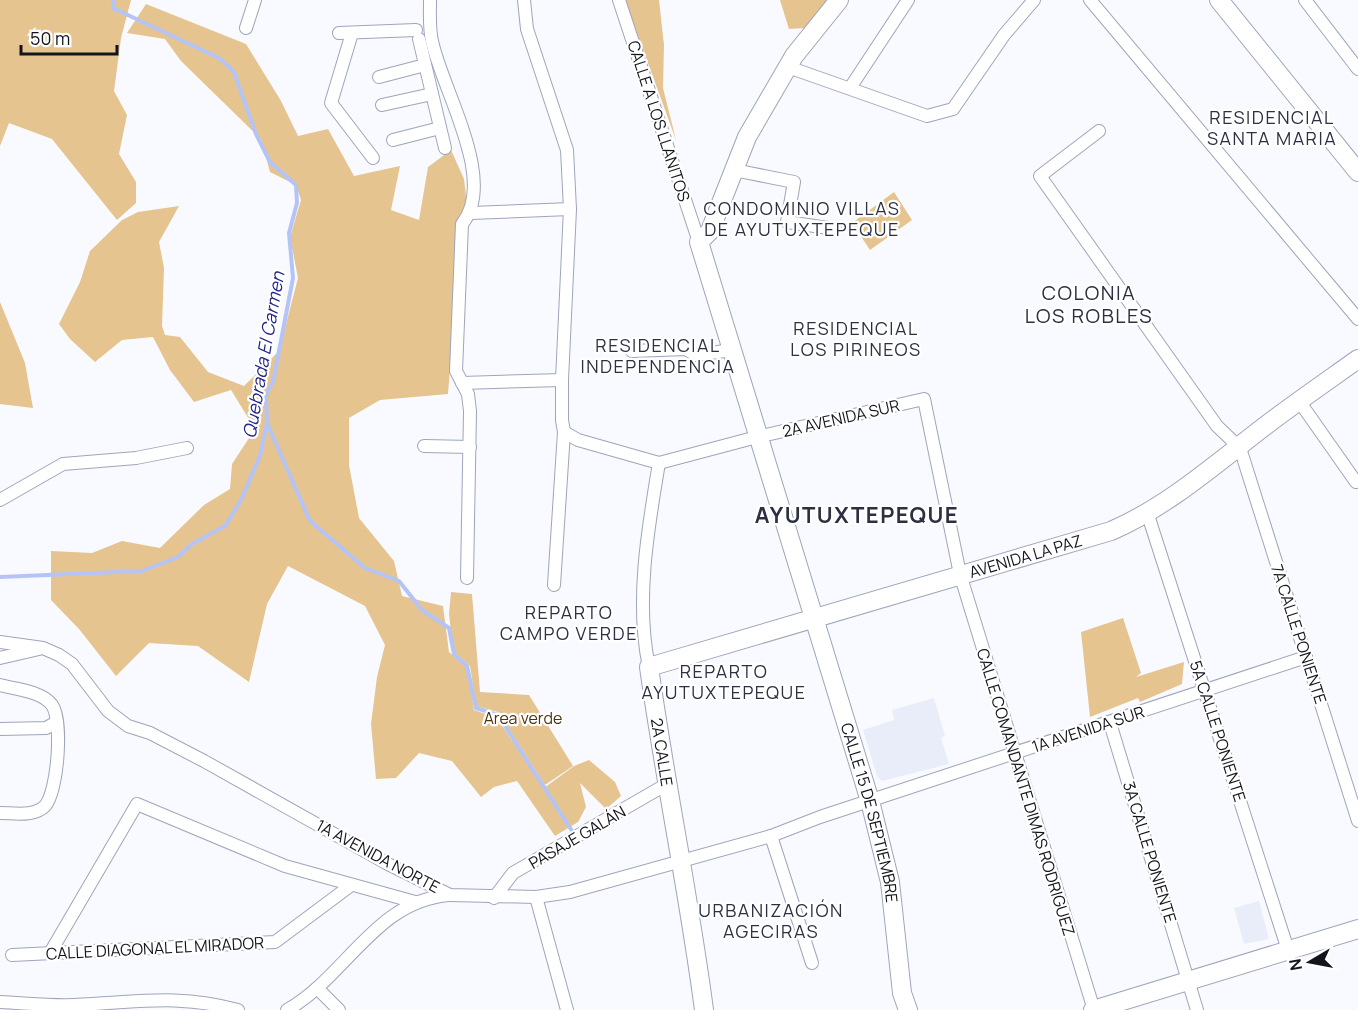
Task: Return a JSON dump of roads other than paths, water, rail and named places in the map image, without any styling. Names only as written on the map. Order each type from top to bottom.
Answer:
[{"type":"street","points":[[246,28],[255,0]]},
{"type":"street","points":[[430,0],[432,42],[471,165],[474,185],[471,213],[462,224],[456,371],[468,394],[470,411],[467,578]]},
{"type":"street","points":[[524,0],[527,29],[567,150],[570,210],[562,380],[564,432],[554,585]]},
{"type":"street","name":"CALLE A LOS LLANITOS","points":[[619,0],[699,242]]},
{"type":"street","points":[[699,242],[710,231],[747,137],[788,68],[839,0]]},
{"type":"street","points":[[850,88],[908,0]]},
{"type":"street","points":[[788,68],[927,116],[954,109],[1004,35],[1034,0]]},
{"type":"street","points":[[1090,0],[1358,319]]},
{"type":"street","points":[[1219,0],[1358,172]]},
{"type":"street","points":[[1305,0],[1358,69]]},
{"type":"street","points":[[373,158],[331,103],[346,33],[417,35],[445,148]]},
{"type":"street","points":[[380,77],[425,65]]},
{"type":"street","points":[[382,105],[432,93]]},
{"type":"street","points":[[393,140],[440,128]]},
{"type":"street","points":[[1099,131],[1040,176],[1217,426],[1240,448]]},
{"type":"street","points":[[734,170],[794,182],[788,222],[835,229]]},
{"type":"street","points":[[471,213],[570,210]]},
{"type":"street","name":"CALLE 15 DE SEPTIEMBRE","points":[[699,242],[870,801],[891,882],[902,993],[908,1010]]},
{"type":"street","points":[[632,351],[686,349],[696,356],[732,350]]},
{"type":"street","name":"AVENIDA LA PAZ","points":[[649,667],[813,620],[960,574],[1101,535],[1147,512],[1240,448],[1299,401],[1358,359]]},
{"type":"street","points":[[462,383],[562,380]]},
{"type":"street","name":"2A AVENIDA SUR","points":[[659,463],[757,437],[924,399]]},
{"type":"street","name":"CALLE COMANDANTE DIMAS RODRIGUEZ","points":[[924,399],[960,574],[1013,754],[1093,1010]]},
{"type":"street","points":[[1299,401],[1356,482]]},
{"type":"street","points":[[564,432],[578,440],[659,463]]},
{"type":"street","points":[[424,446],[470,447]]},
{"type":"street","points":[[0,500],[63,464],[136,458],[187,448]]},
{"type":"street","name":"7A CALLE PONIENTE","points":[[1240,448],[1358,821]]},
{"type":"street","name":"2A CALLE","points":[[659,463],[650,518],[644,607],[649,667],[705,1010]]},
{"type":"street","name":"5A CALLE PONIENTE","points":[[1147,512],[1288,950]]},
{"type":"street","name":"1A AVENIDA NORTE","points":[[0,642],[43,648],[72,664],[108,711],[128,726],[150,733],[204,760],[386,863],[450,895],[494,898],[536,897],[600,885],[771,836],[870,801]]},
{"type":"street","points":[[0,658],[43,648]]},
{"type":"street","name":"1A AVENIDA SUR","points":[[870,801],[1306,657]]},
{"type":"street","points":[[0,685],[45,699],[52,706],[57,722],[54,785],[45,806],[30,814],[0,813]]},
{"type":"street","points":[[0,729],[46,728],[57,722]]},
{"type":"street","name":"3A CALLE PONIENTE","points":[[1110,723],[1197,1010]]},
{"type":"street","name":"PASAJE GALÁN","points":[[494,898],[513,873],[667,784]]},
{"type":"street","points":[[50,953],[136,804],[285,866],[350,886],[415,902]]},
{"type":"street","points":[[771,836],[812,963]]},
{"type":"street","name":"CALLE DIAGONAL EL MIRADOR","points":[[12,955],[275,942],[350,886]]},
{"type":"street","points":[[287,1010],[317,988],[380,924],[415,902],[450,895]]},
{"type":"street","points":[[536,897],[567,1010]]},
{"type":"street","points":[[1093,1010],[1358,929]]},
{"type":"street","points":[[317,988],[339,1010]]},
{"type":"street","points":[[0,1002],[73,1005],[143,999],[204,1001],[238,1010]]},
{"type":"waterway","name":"Quebrada El Carmen","points":[[0,577],[142,571],[178,557],[192,544],[225,526],[240,502],[260,456],[267,423],[266,394],[273,382],[293,278],[289,233],[297,203],[296,185],[270,162],[256,134],[234,72],[219,58],[113,8],[114,0]]},
{"type":"waterway","points":[[267,423],[310,521],[365,568],[399,581],[422,610],[449,628],[454,654],[467,666],[476,708],[498,715],[574,834]]},
{"type":"district","name":"RESIDENCIAL SANTA MARIA","points":[[1272,127]]},
{"type":"district","name":"CONDOMINIO VILLAS DE AYUTUXTEPEQUE","points":[[802,218]]},
{"type":"district","name":"COLONIA LOS ROBLES","points":[[1089,304]]},
{"type":"district","name":"RESIDENCIAL LOS PIRINEOS","points":[[856,338]]},
{"type":"district","name":"RESIDENCIAL INDEPENDENCIA","points":[[658,355]]},
{"type":"district","name":"AYUTUXTEPEQUE","points":[[857,515]]},
{"type":"district","name":"REPARTO CAMPO VERDE","points":[[569,622]]},
{"type":"district","name":"REPARTO AYUTUXTEPEQUE","points":[[724,681]]},
{"type":"district","name":"URBANIZACIÓN AGECIRAS","points":[[771,920]]},
{"type":"park label","name":"Area verde","points":[[523,718]]}]
